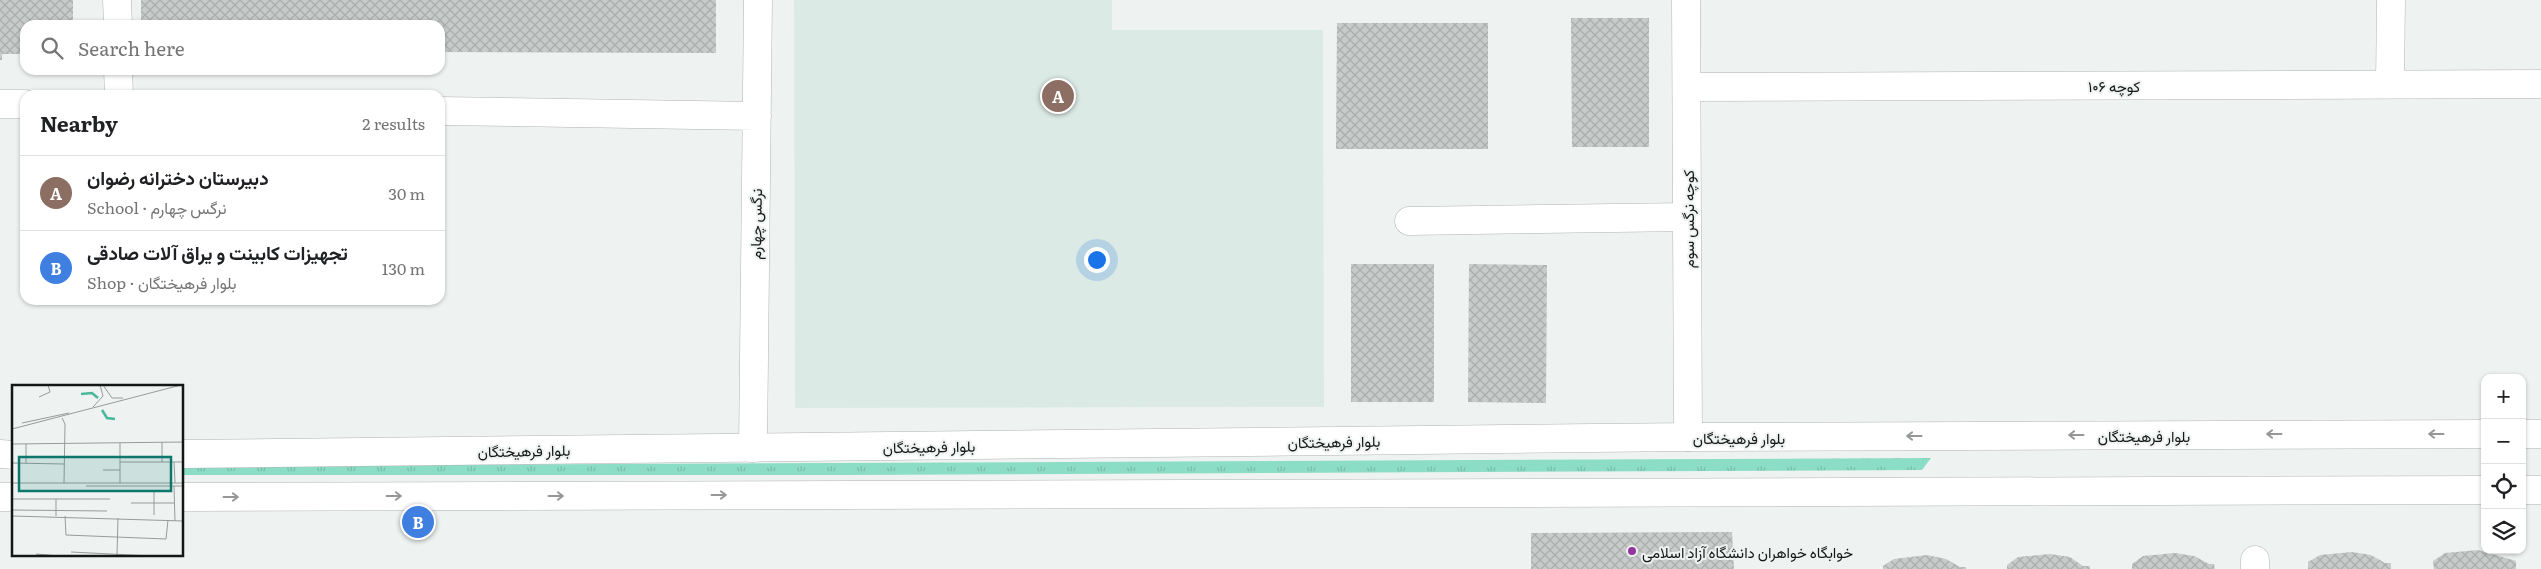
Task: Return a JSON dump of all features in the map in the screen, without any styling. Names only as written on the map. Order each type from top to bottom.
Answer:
[{"type":"main road","points":[[117,0],[118,20]]},
{"type":"main road","name":"نرگس چهارم","points":[[753,448],[758,0]]},
{"type":"main road","name":"کوچه نرگس سوم","points":[[1686,0],[1688,437]]},
{"type":"main road","points":[[2390,84],[2391,0]]},
{"type":"main road","points":[[118,75],[119,90]]},
{"type":"main road","name":"کوچه ۱۰۶","points":[[1686,87],[2541,84]]},
{"type":"main road","points":[[0,104],[20,104]]},
{"type":"main road","points":[[445,111],[757,116]]},
{"type":"main road","points":[[1409,221],[1687,217]]},
{"type":"main road","name":"بلوار فرهیختگان","points":[[184,454],[1688,437],[2481,434]]},
{"type":"main road","points":[[2526,434],[2541,434]]},
{"type":"main road","points":[[184,497],[2481,490]]},
{"type":"main road","points":[[2526,490],[2541,490]]},
{"type":"shaded area","points":[[794,0],[1112,0],[1112,30],[1323,30],[1324,407],[795,408]]},
{"type":"green space","points":[[1931,458],[1922,470],[843,475],[184,475],[184,466]]},
{"type":"building","points":[[0,0],[73,0],[73,20],[20,20],[20,54],[2,54],[2,60],[0,60]]},
{"type":"building","points":[[141,0],[716,0],[716,53],[445,52],[445,20],[141,20]]},
{"type":"building","points":[[1571,18],[1649,18],[1649,147],[1572,147]]},
{"type":"building","points":[[1337,23],[1488,23],[1488,149],[1336,149]]},
{"type":"building","points":[[1351,264],[1434,264],[1434,402],[1351,402]]},
{"type":"building","points":[[1469,264],[1547,265],[1546,403],[1468,402]]},
{"type":"building","name":"خوابگاه خواهران دانشگاه آزاد اسلامی","points":[[1732,532],[1734,569],[1531,569],[1531,533]]},
{"type":"building","points":[[2478,550],[2481,551],[2481,554],[2492,554],[2516,561],[2516,569],[2434,569],[2433,561],[2445,553]]},
{"type":"building","points":[[2352,552],[2371,555],[2385,563],[2391,563],[2391,569],[2308,569],[2308,562],[2320,555]]},
{"type":"building","points":[[2175,553],[2194,556],[2209,564],[2214,564],[2215,569],[2132,569],[2132,564],[2143,556]]},
{"type":"building","points":[[2050,554],[2070,557],[2083,566],[2090,566],[2090,569],[2007,569],[2007,565],[2018,557]]},
{"type":"building","points":[[1927,555],[1946,559],[1960,567],[1966,567],[1966,569],[1883,569],[1883,566],[1894,559]]},
{"type":"place","name":"دبیرستان دخترانه رضوان","points":[[1058,96]]},
{"type":"place","name":"تجهیزات کابینت و یراق آلات صادقی","points":[[418,522]]},
{"type":"place","name":"خوابگاه خواهران دانشگاه آزاد اسلامی","points":[[1632,551]]}]
